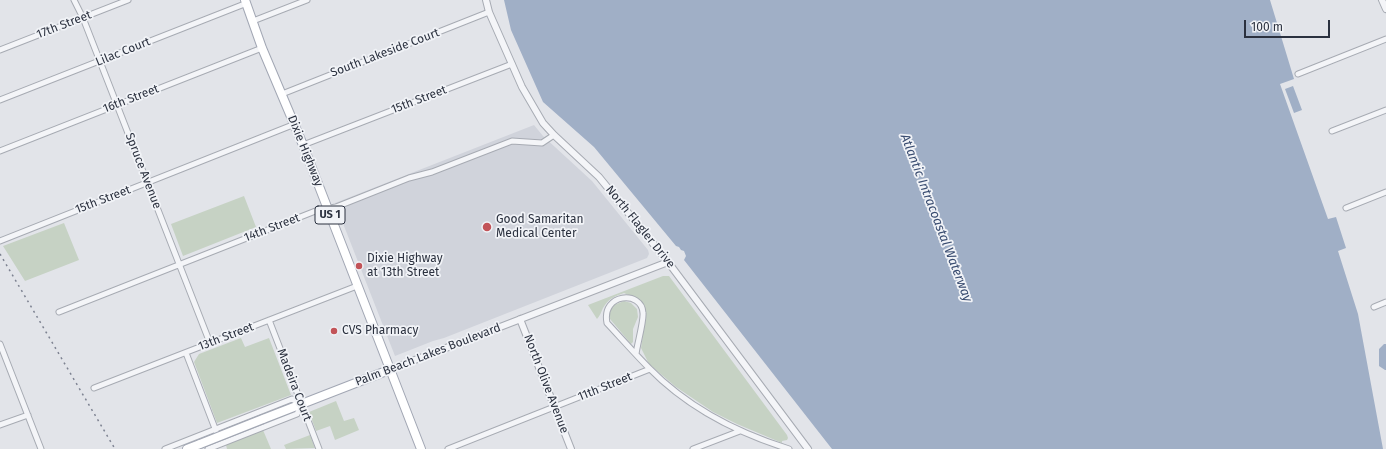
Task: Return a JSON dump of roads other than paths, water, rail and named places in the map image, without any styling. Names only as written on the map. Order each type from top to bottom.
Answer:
[{"type":"main road","name":"Dixie Highway","points":[[246,2],[262,48],[295,124],[389,370]]},
{"type":"main road","name":"Palm Beach Lakes Boulevard","points":[[187,449],[389,370]]},
{"type":"main road","name":"US 1","points":[[389,370],[421,449]]},
{"type":"street","name":"Spruce Avenue","points":[[74,0],[83,18],[210,343]]},
{"type":"street","name":"17th Street","points":[[0,50],[83,18],[121,1],[128,0]]},
{"type":"street","points":[[253,21],[307,0]]},
{"type":"street","name":"North Flagler Drive","points":[[486,0],[489,12],[512,64],[531,104],[543,123],[599,177],[668,262],[808,449]]},
{"type":"street","points":[[1382,0],[1386,9]]},
{"type":"street","name":"Lilac Court","points":[[0,100],[246,2]]},
{"type":"street","name":"South Lakeside Court","points":[[282,94],[489,12]]},
{"type":"street","points":[[1298,74],[1386,40]]},
{"type":"street","name":"16th Street","points":[[0,150],[262,48]]},
{"type":"street","name":"15th Street","points":[[303,145],[512,64]]},
{"type":"street","points":[[1332,131],[1386,110]]},
{"type":"street","name":"15th Street","points":[[0,241],[295,124]]},
{"type":"street","name":"14th Street","points":[[59,312],[318,210],[328,209],[409,178],[432,172],[512,141],[542,143],[554,135]]},
{"type":"street","points":[[1346,208],[1386,192]]},
{"type":"street","name":"Palm Beach Lakes Boulevard","points":[[389,370],[668,262]]},
{"type":"street","name":"13th Street","points":[[94,388],[357,286]]},
{"type":"street","points":[[636,354],[643,313],[640,306],[634,300],[630,298],[621,298],[613,302],[608,308],[606,315],[607,323],[650,369],[690,402],[721,421],[760,439],[789,449]]},
{"type":"street","points":[[1374,307],[1386,302]]},
{"type":"street","name":"North Olive Avenue","points":[[520,319],[571,449]]},
{"type":"street","name":"Madeira Court","points":[[269,320],[319,449]]},
{"type":"street","points":[[0,344],[41,449]]},
{"type":"street","points":[[186,353],[222,446]]},
{"type":"street","name":"11th Street","points":[[448,449],[650,369]]},
{"type":"street","points":[[166,449],[292,399],[302,404],[296,414],[222,446],[208,449]]},
{"type":"street","points":[[0,425],[28,414]]},
{"type":"street","points":[[693,449],[740,430]]},
{"type":"water","name":"Atlantic Intracoastal Waterway","points":[[504,0],[1270,0],[1294,79],[1280,84],[1328,219],[1336,217],[1346,248],[1338,251],[1358,314],[1383,449],[832,449],[684,260],[686,256],[684,251],[676,246],[594,147],[543,102],[511,30]]},
{"type":"water","points":[[1293,86],[1302,110],[1294,113],[1285,89]]},
{"type":"water","points":[[1386,344],[1386,370],[1379,366],[1379,349]]},
{"type":"railway","points":[[0,254],[115,449]]},
{"type":"place","name":"Good Samaritan Medical Center","points":[[487,227]]},
{"type":"place","name":"Dixie Highway at 13th Street","points":[[359,266]]},
{"type":"place","name":"CVS Pharmacy","points":[[334,331]]}]
